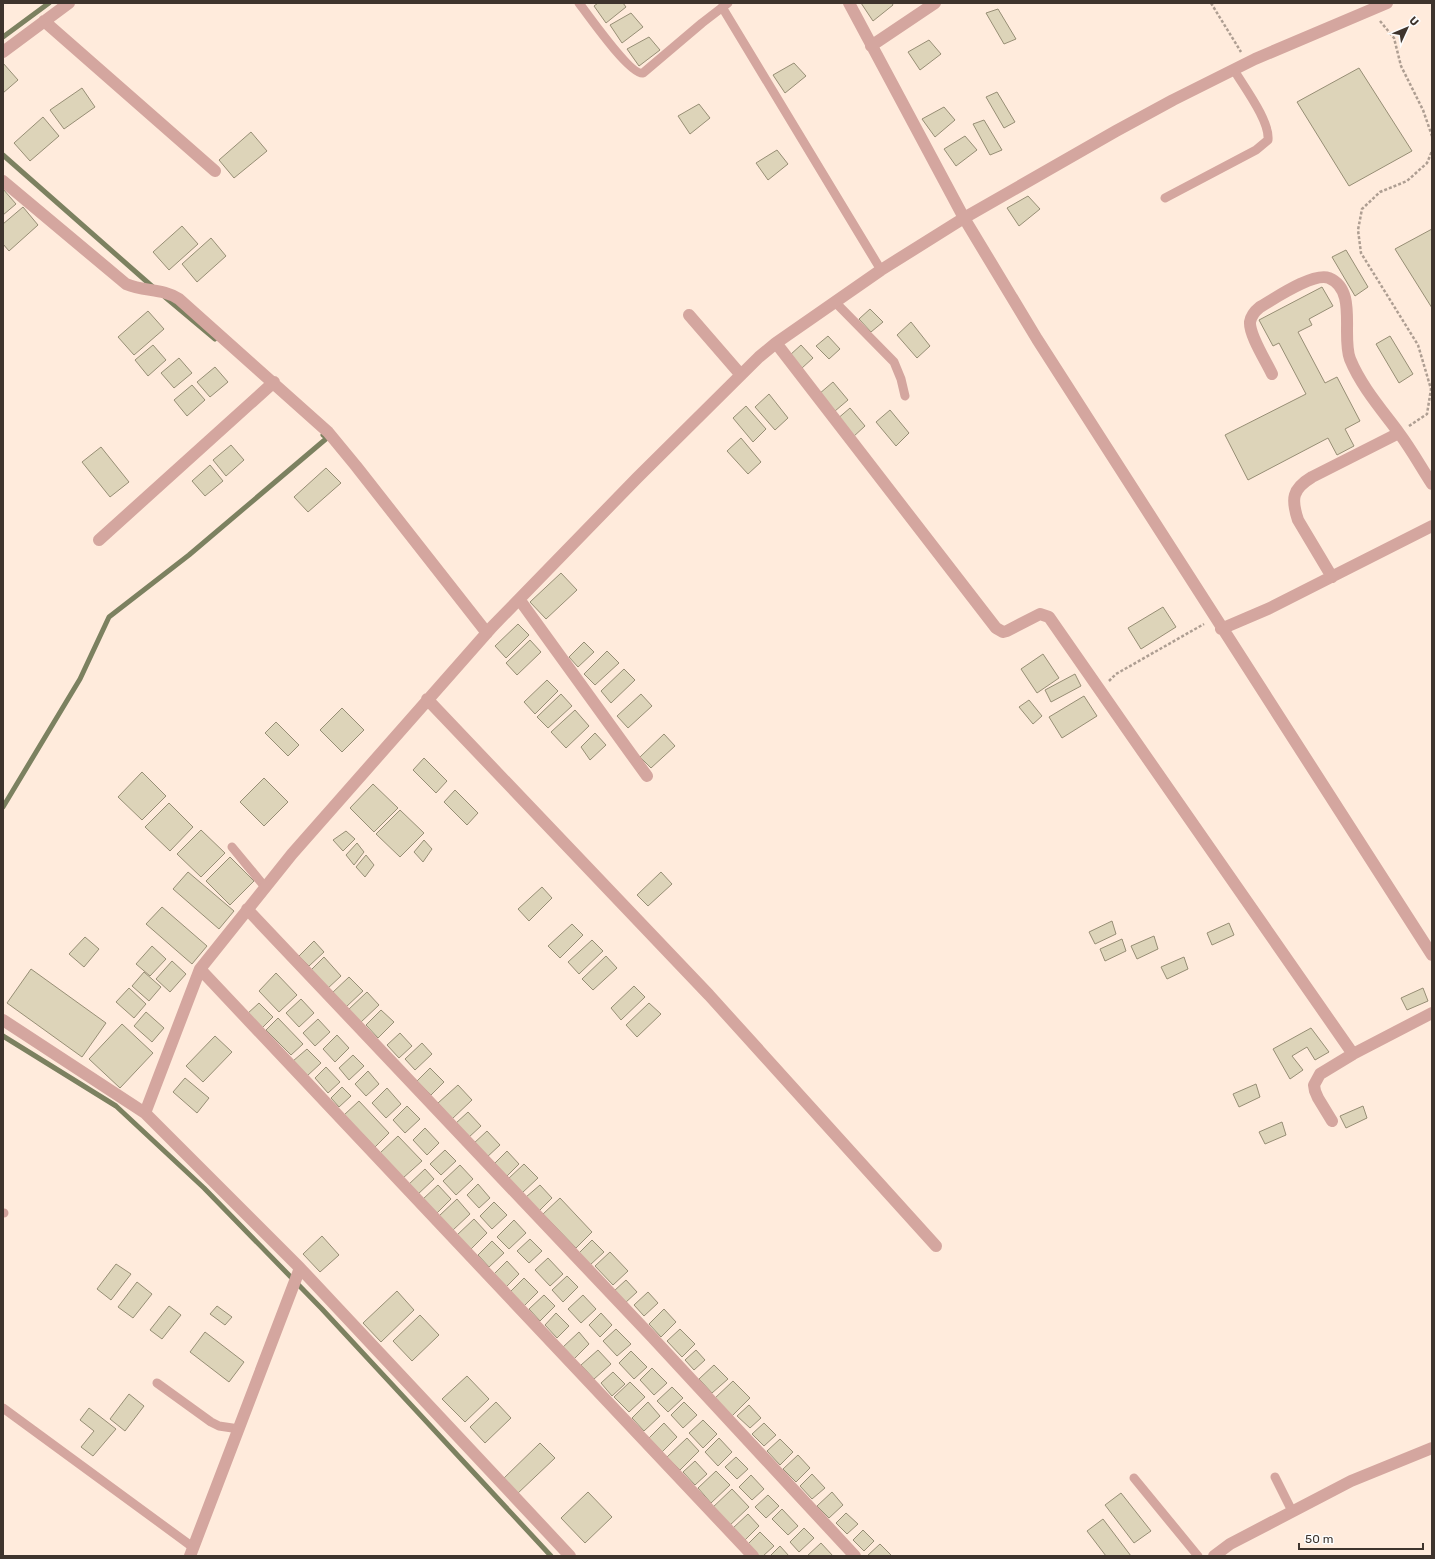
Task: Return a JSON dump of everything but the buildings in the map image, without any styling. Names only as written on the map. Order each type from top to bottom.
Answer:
[{"type":"street","points":[[3,52],[69,3]]},
{"type":"street","points":[[849,3],[964,218],[1041,346],[1218,624],[1432,955]]},
{"type":"street","points":[[877,56],[935,3]]},
{"type":"street","points":[[145,1113],[200,969],[247,909],[427,699],[487,633],[637,478],[740,375],[776,343],[880,270],[964,218],[1116,130],[1247,63],[1387,3]]},
{"type":"street","points":[[44,21],[215,171]]},
{"type":"street","points":[[3,181],[126,284],[136,289],[170,293],[180,299],[328,432],[352,460],[487,633]]},
{"type":"street","points":[[1272,374],[1250,329],[1250,320],[1254,313],[1260,306],[1313,278],[1328,278],[1339,286],[1346,300],[1347,345],[1350,358],[1360,378],[1399,433],[1432,484]]},
{"type":"street","points":[[689,315],[740,375]]},
{"type":"street","points":[[776,343],[992,624],[999,631],[1007,631],[1040,614],[1046,615],[1353,1054]]},
{"type":"street","points":[[99,540],[274,382]]},
{"type":"street","points":[[1332,577],[1298,520],[1295,511],[1295,491],[1308,480],[1399,433]]},
{"type":"street","points":[[1218,624],[1270,608],[1432,526]]},
{"type":"street","points":[[520,599],[647,776]]},
{"type":"street","points":[[427,699],[719,1007],[936,1246]]},
{"type":"street","points":[[247,909],[652,1337],[855,1556]]},
{"type":"street","points":[[200,969],[753,1556]]},
{"type":"street","points":[[1332,1120],[1318,1098],[1314,1085],[1320,1074],[1353,1054],[1432,1012]]},
{"type":"street","points":[[3,1020],[145,1113],[300,1268],[570,1556]]},
{"type":"street","points":[[192,1552],[300,1268]]},
{"type":"street","points":[[1214,1556],[1230,1544],[1351,1481],[1432,1448]]},
{"type":"lane","points":[[579,3],[620,56],[635,72],[640,74],[725,5],[880,270]]},
{"type":"lane","points":[[1165,198],[1256,150],[1268,140],[1269,133],[1264,121],[1234,70]]},
{"type":"lane","points":[[835,302],[894,362],[901,379],[905,396]]},
{"type":"lane","points":[[232,847],[266,887]]},
{"type":"lane","points":[[156,1383],[211,1422],[219,1426],[239,1429]]},
{"type":"lane","points":[[3,1408],[192,1552]]},
{"type":"lane","points":[[1275,1477],[1292,1511]]},
{"type":"lane","points":[[1134,1478],[1198,1556]]},
{"type":"path","points":[[1211,3],[1247,63]]},
{"type":"path","points":[[1371,10],[1394,38],[1401,66],[1423,110],[1432,136]]},
{"type":"path","points":[[1399,433],[1427,414],[1431,389],[1418,346],[1361,253],[1358,230],[1362,210],[1380,192],[1407,181],[1427,163],[1432,151]]},
{"type":"path","points":[[1098,688],[1116,674],[1218,624]]},
{"type":"waterway","points":[[3,37],[49,3]]},
{"type":"waterway","points":[[3,155],[154,288]]},
{"type":"waterway","points":[[165,297],[215,339]]},
{"type":"waterway","points":[[3,807],[80,679],[109,617],[189,555],[327,438],[323,435]]},
{"type":"waterway","points":[[3,1036],[116,1106],[204,1188],[322,1309],[551,1556]]}]
